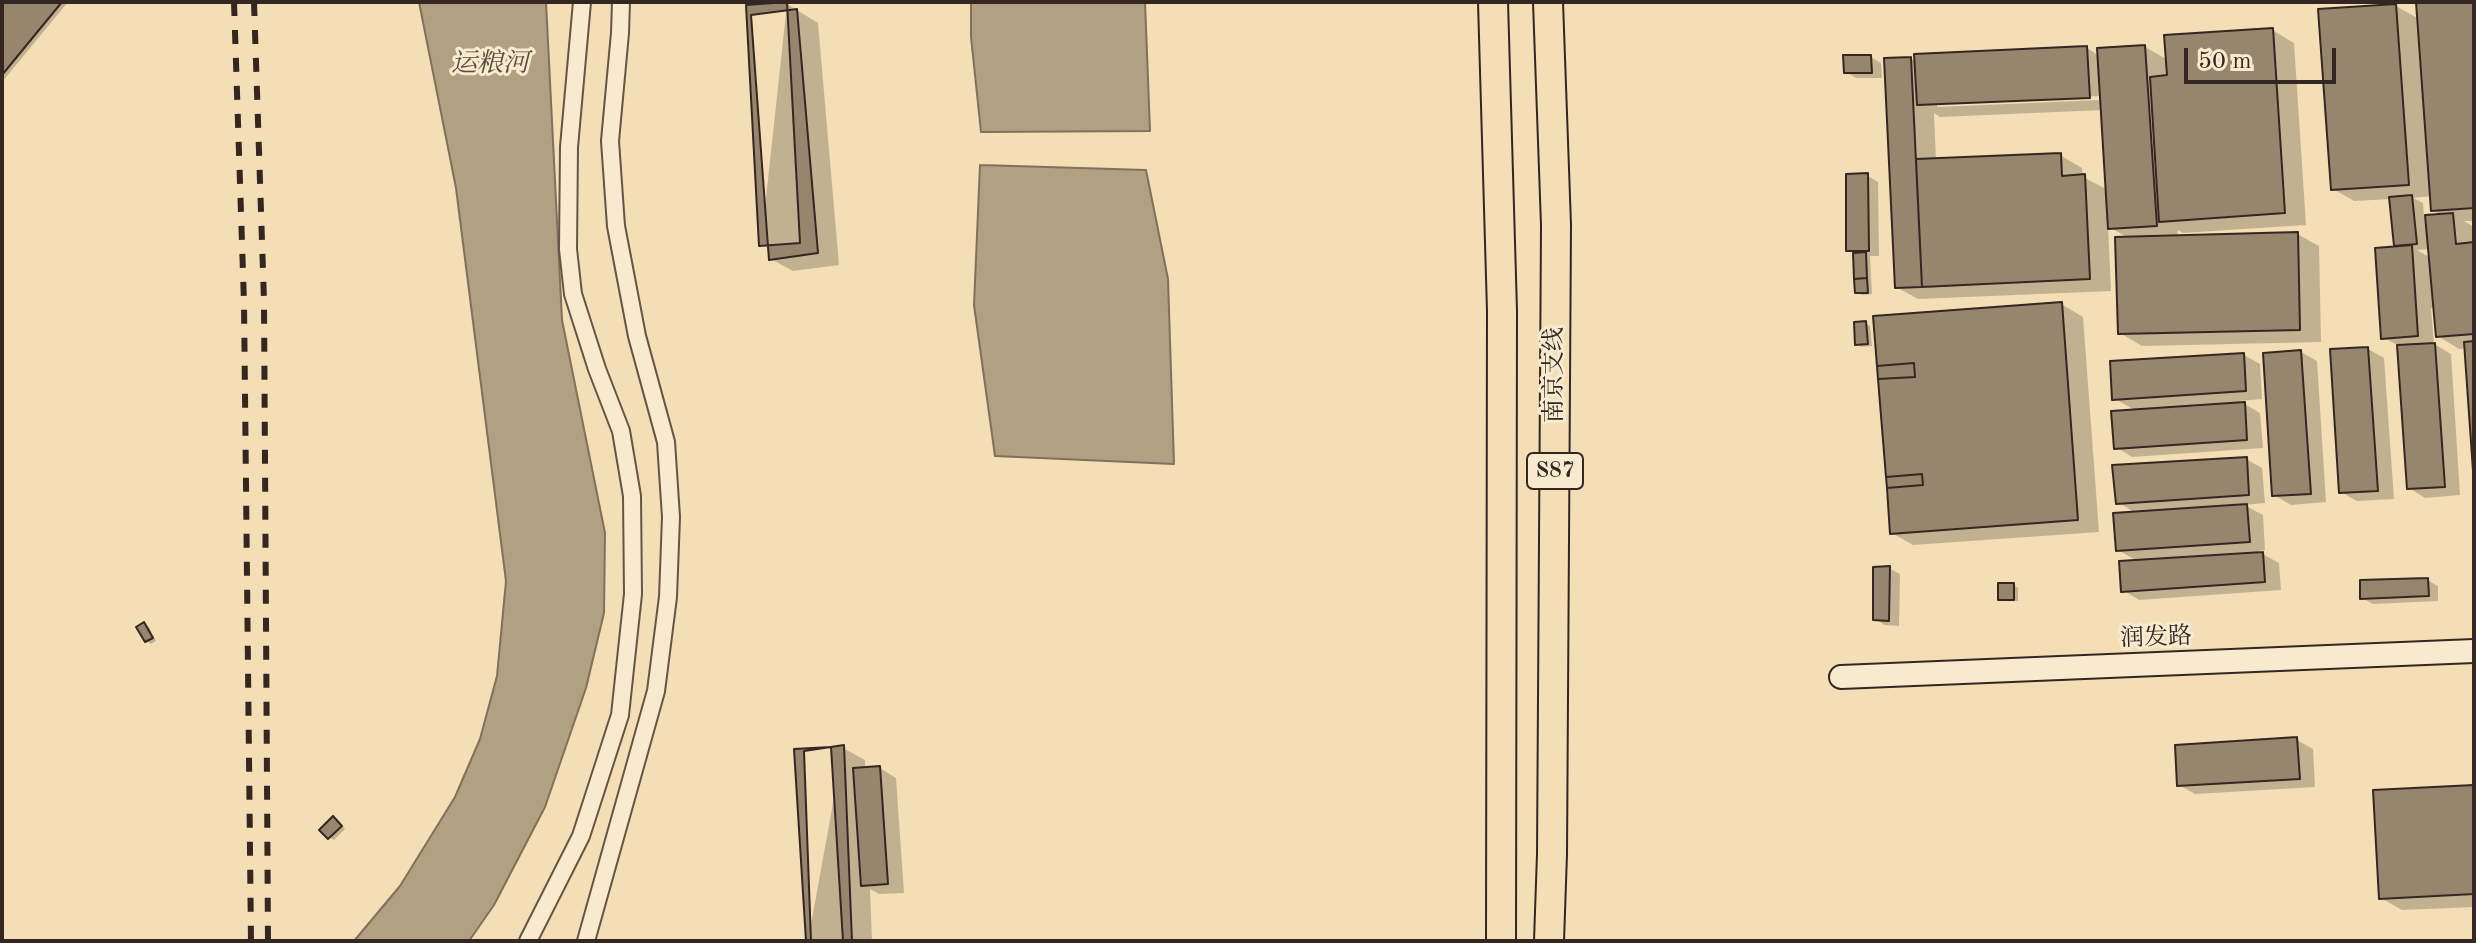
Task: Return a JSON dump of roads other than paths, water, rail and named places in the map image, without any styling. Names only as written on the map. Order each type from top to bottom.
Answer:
[{"type":"highway","name":"S87","points":[[1493,2],[1502,311],[1501,941]]},
{"type":"highway","name":"南京支线","points":[[1548,2],[1556,225],[1553,823],[1549,941]]},
{"type":"street","points":[[528,941],[581,836],[620,715],[633,594],[632,496],[621,431],[573,294],[568,249],[569,147],[582,2]]},
{"type":"street","points":[[586,941],[656,691],[668,597],[671,517],[666,442],[637,336],[616,226],[610,141],[621,2]]},
{"type":"street","name":"润发路","points":[[1841,677],[2474,651]]},
{"type":"water","name":"运粮河","points":[[419,2],[546,2],[562,320],[605,533],[604,613],[586,688],[545,807],[494,905],[469,941],[354,941],[400,886],[455,797],[480,739],[497,676],[506,581],[456,188]]},
{"type":"water","points":[[971,2],[1145,2],[1150,131],[981,132],[971,37]]},
{"type":"water","points":[[980,165],[1146,170],[1168,279],[1174,464],[995,456],[974,305]]},
{"type":"railway","points":[[234,2],[244,303],[251,941]]},
{"type":"railway","points":[[254,2],[264,301],[268,941]]}]
